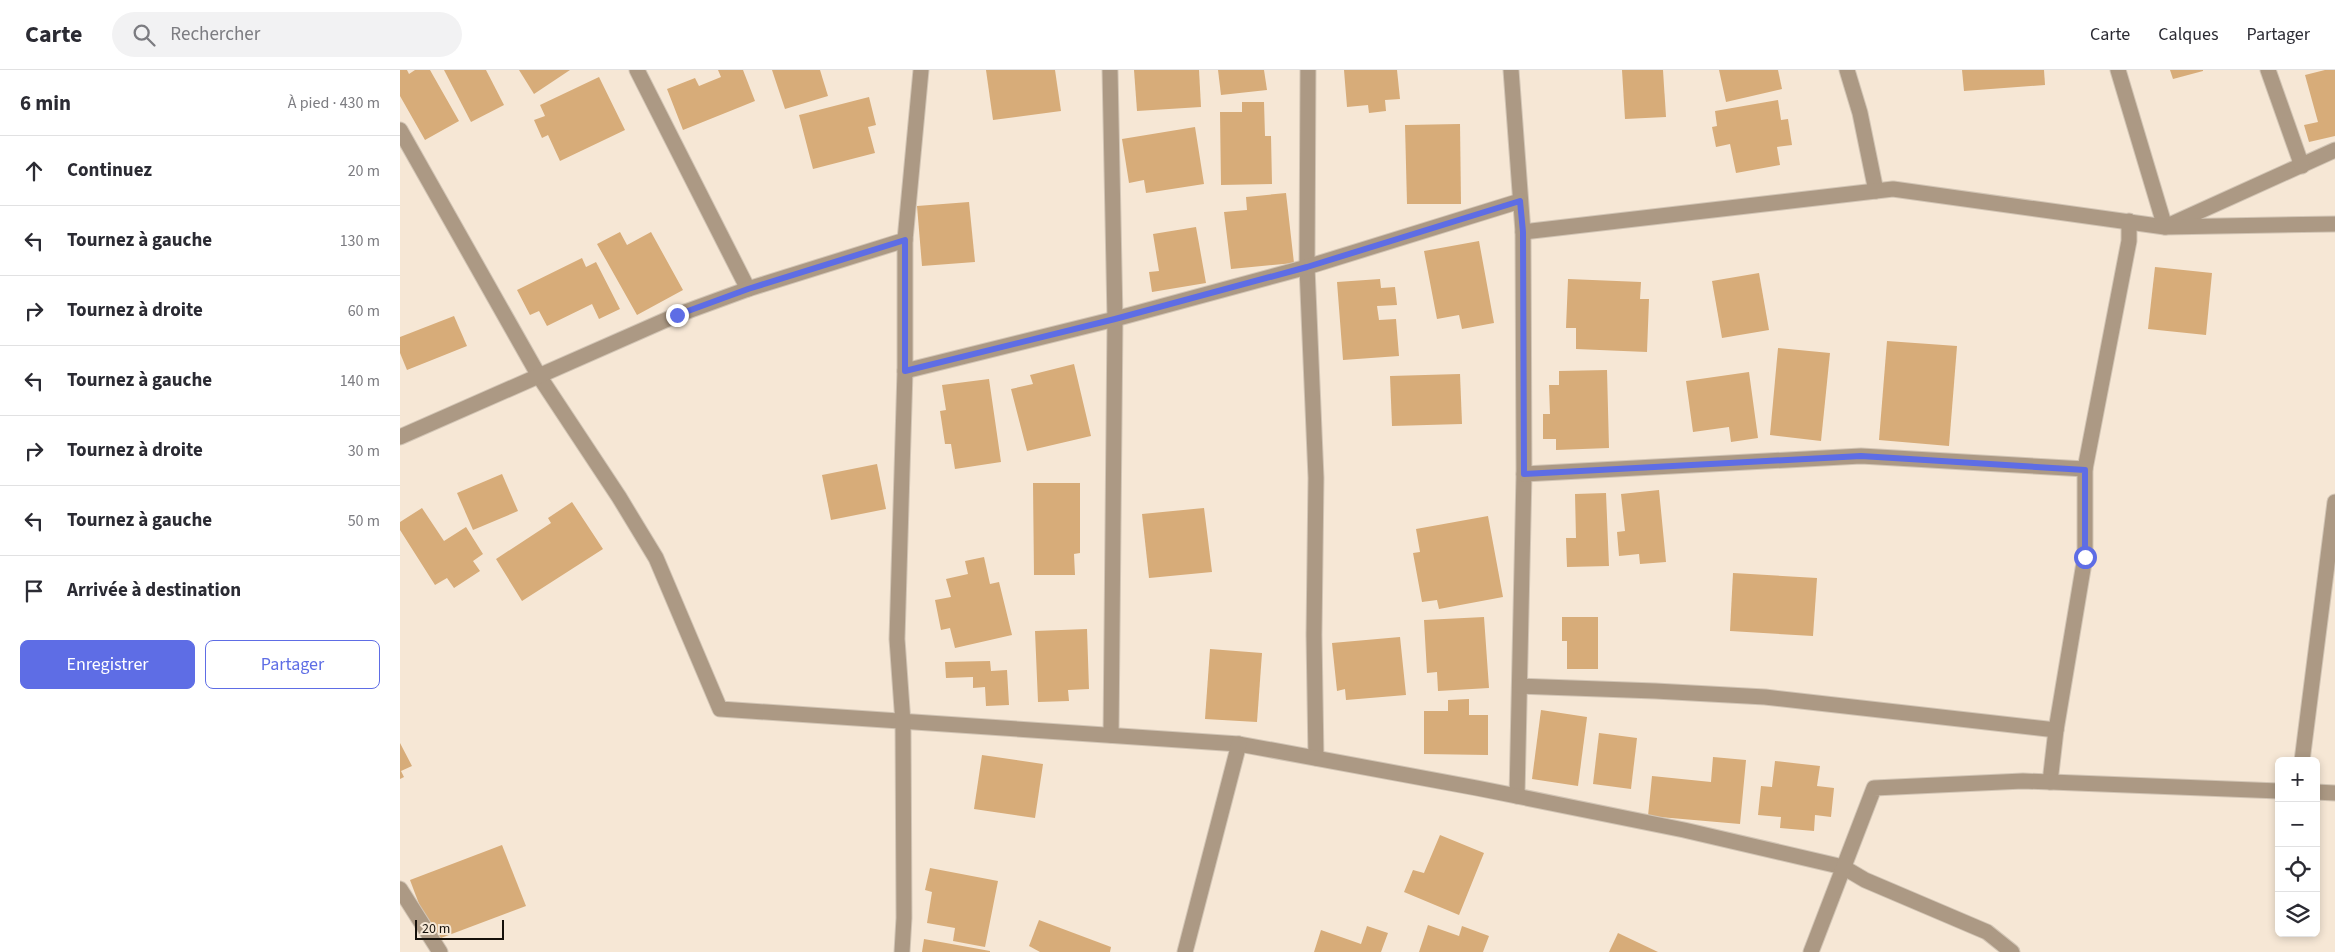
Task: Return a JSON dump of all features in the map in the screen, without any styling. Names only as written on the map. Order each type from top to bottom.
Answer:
[{"type":"street","points":[[638,70],[748,289]]},
{"type":"street","points":[[902,952],[904,918],[904,723],[897,639],[905,371],[905,240],[921,70]]},
{"type":"street","points":[[1110,70],[1115,319],[1111,735]]},
{"type":"street","points":[[1308,70],[1307,267],[1316,478],[1314,635],[1316,758]]},
{"type":"street","points":[[1510,70],[1523,232],[1524,474],[1517,796]]},
{"type":"street","points":[[1847,70],[1860,113],[1876,191]]},
{"type":"street","points":[[2118,70],[2165,227]]},
{"type":"street","points":[[2268,70],[2302,166]]},
{"type":"street","points":[[400,130],[539,376],[620,497],[656,558],[720,709],[904,723],[1239,744],[1316,758],[1684,830],[1843,867],[1865,880],[1987,932],[2012,952]]},
{"type":"street","points":[[2165,227],[2335,150]]},
{"type":"street","points":[[1523,232],[1893,189],[2165,227],[2335,224]]},
{"type":"street","points":[[905,371],[1115,319],[1307,267],[1520,201]]},
{"type":"street","points":[[2050,782],[2056,730],[2085,557],[2085,470],[2130,241],[2129,221]]},
{"type":"street","points":[[400,437],[677,315],[748,289],[905,240]]},
{"type":"street","points":[[1524,474],[1861,456],[2085,470]]},
{"type":"street","points":[[2303,757],[2335,502]]},
{"type":"street","points":[[1520,686],[1765,697],[2056,730]]},
{"type":"street","points":[[1185,952],[1239,744]]},
{"type":"street","points":[[1810,952],[1874,788],[2023,781],[2275,791]]},
{"type":"street","points":[[2320,792],[2335,793]]},
{"type":"street","points":[[400,889],[440,952]]},
{"type":"building","points":[[400,70],[407,70],[409,74],[415,70],[430,70],[459,121],[425,140],[400,96]]},
{"type":"building","points":[[444,70],[486,70],[504,105],[471,122]]},
{"type":"building","points":[[519,70],[570,70],[534,94]]},
{"type":"building","points":[[718,70],[743,70],[755,101],[683,130],[667,89],[695,78],[699,86],[721,77]]},
{"type":"building","points":[[772,70],[820,70],[828,96],[785,109]]},
{"type":"building","points":[[986,70],[1055,70],[1061,111],[993,120]]},
{"type":"building","points":[[1134,70],[1199,70],[1201,107],[1137,111]]},
{"type":"building","points":[[1218,70],[1264,70],[1267,90],[1221,95]]},
{"type":"building","points":[[1344,70],[1397,70],[1400,99],[1385,100],[1386,111],[1369,113],[1368,105],[1347,107]]},
{"type":"building","points":[[1622,70],[1663,70],[1666,117],[1625,119]]},
{"type":"building","points":[[1719,70],[1778,70],[1782,89],[1726,102]]},
{"type":"building","points":[[1962,70],[2044,70],[2045,85],[1964,91]]},
{"type":"building","points":[[2170,70],[2203,70],[2203,71],[2173,79]]},
{"type":"building","points":[[2325,70],[2335,70],[2335,136],[2309,142],[2304,125],[2318,122],[2305,75]]},
{"type":"building","points":[[599,77],[625,130],[560,161],[548,135],[542,138],[534,120],[545,116],[540,105]]},
{"type":"building","points":[[869,97],[876,125],[868,127],[875,153],[813,169],[799,115]]},
{"type":"building","points":[[1778,100],[1781,120],[1788,119],[1792,145],[1777,147],[1780,165],[1736,173],[1730,144],[1716,147],[1712,127],[1717,126],[1715,111]]},
{"type":"building","points":[[1242,102],[1264,102],[1265,136],[1271,136],[1272,184],[1221,185],[1220,112],[1242,112]]},
{"type":"building","points":[[1460,124],[1461,204],[1407,204],[1405,125]]},
{"type":"building","points":[[1195,127],[1204,184],[1146,193],[1144,180],[1129,183],[1122,139]]},
{"type":"building","points":[[1286,193],[1294,263],[1231,269],[1224,212],[1247,210],[1246,197]]},
{"type":"building","points":[[969,202],[975,262],[922,266],[917,206]]},
{"type":"building","points":[[1196,227],[1206,283],[1152,292],[1149,272],[1159,271],[1153,234]]},
{"type":"building","points":[[620,232],[627,245],[651,232],[683,290],[637,315],[597,244]]},
{"type":"building","points":[[1479,241],[1494,323],[1462,329],[1459,315],[1437,319],[1424,251]]},
{"type":"building","points":[[582,258],[586,267],[596,262],[620,309],[599,319],[592,304],[547,326],[539,311],[530,315],[517,290]]},
{"type":"building","points":[[2155,267],[2212,273],[2206,335],[2148,329]]},
{"type":"building","points":[[1759,273],[1769,330],[1722,338],[1712,281]]},
{"type":"building","points":[[1380,279],[1381,288],[1395,287],[1397,305],[1377,306],[1379,320],[1396,319],[1399,356],[1343,360],[1337,282]]},
{"type":"building","points":[[1568,279],[1641,282],[1640,299],[1649,299],[1647,352],[1576,349],[1576,328],[1566,328]]},
{"type":"building","points":[[454,316],[467,346],[407,370],[400,353],[400,337]]},
{"type":"building","points":[[1887,341],[1957,346],[1949,446],[1879,440]]},
{"type":"building","points":[[1778,348],[1830,353],[1821,441],[1770,435]]},
{"type":"building","points":[[1074,364],[1091,436],[1027,451],[1011,389],[1033,384],[1030,375]]},
{"type":"building","points":[[1607,370],[1609,448],[1556,450],[1556,439],[1543,439],[1543,414],[1550,414],[1549,385],[1559,385],[1559,371]]},
{"type":"building","points":[[1749,372],[1758,438],[1731,442],[1729,427],[1693,432],[1686,381]]},
{"type":"building","points":[[1460,374],[1462,424],[1392,426],[1390,376]]},
{"type":"building","points":[[989,379],[1001,462],[955,469],[951,444],[945,444],[940,411],[946,410],[942,385]]},
{"type":"building","points":[[877,464],[886,509],[831,520],[822,475]]},
{"type":"building","points":[[502,474],[518,511],[473,530],[457,493]]},
{"type":"building","points":[[1033,483],[1080,483],[1080,553],[1074,554],[1075,575],[1034,575]]},
{"type":"building","points":[[1659,490],[1666,562],[1640,564],[1639,554],[1619,556],[1617,532],[1625,531],[1621,494]]},
{"type":"building","points":[[1606,493],[1609,566],[1567,567],[1566,538],[1576,538],[1575,494]]},
{"type":"building","points":[[572,502],[603,549],[522,601],[496,559],[551,523],[548,518]]},
{"type":"building","points":[[422,508],[444,541],[466,527],[483,554],[473,561],[480,571],[454,588],[447,578],[435,585],[400,530],[400,522]]},
{"type":"building","points":[[1204,508],[1212,572],[1149,578],[1142,514]]},
{"type":"building","points":[[1488,516],[1503,597],[1439,609],[1437,600],[1422,602],[1413,553],[1420,552],[1416,529]]},
{"type":"building","points":[[984,557],[990,584],[999,582],[1012,635],[955,648],[950,628],[941,630],[935,600],[951,597],[946,579],[968,574],[965,561]]},
{"type":"building","points":[[1733,573],[1817,578],[1813,636],[1730,631]]},
{"type":"building","points":[[1484,617],[1489,688],[1438,691],[1437,672],[1427,673],[1424,620]]},
{"type":"building","points":[[1562,617],[1598,617],[1598,669],[1567,669],[1567,641],[1562,641]]},
{"type":"building","points":[[1087,629],[1089,689],[1068,690],[1069,701],[1038,702],[1035,631]]},
{"type":"building","points":[[1400,637],[1406,695],[1346,700],[1345,689],[1337,691],[1332,643]]},
{"type":"building","points":[[1210,649],[1262,653],[1257,722],[1205,719]]},
{"type":"building","points":[[990,661],[991,671],[1007,670],[1009,705],[986,706],[985,687],[973,688],[973,677],[946,678],[945,662]]},
{"type":"building","points":[[1469,699],[1469,715],[1488,715],[1488,755],[1424,754],[1424,711],[1448,711],[1448,700]]},
{"type":"building","points":[[1541,710],[1587,717],[1578,786],[1532,779]]},
{"type":"building","points":[[1599,733],[1637,738],[1631,789],[1593,784]]},
{"type":"building","points":[[400,743],[412,766],[401,771],[404,777],[400,779]]},
{"type":"building","points":[[982,755],[1043,764],[1035,818],[974,809]]},
{"type":"building","points":[[1713,757],[1746,760],[1740,824],[1648,816],[1652,776],[1711,782]]},
{"type":"building","points":[[1775,761],[1820,766],[1817,786],[1834,788],[1831,817],[1815,815],[1814,831],[1780,828],[1781,817],[1758,815],[1761,786],[1772,787]]},
{"type":"building","points":[[1440,835],[1484,853],[1459,915],[1404,892],[1413,870],[1424,873]]},
{"type":"building","points":[[502,845],[526,906],[433,941],[410,880]]},
{"type":"building","points":[[930,868],[998,881],[985,947],[953,941],[955,928],[927,923],[932,892],[925,890]]},
{"type":"building","points":[[1039,920],[1111,947],[1110,952],[1040,952],[1029,946]]},
{"type":"building","points":[[1428,925],[1459,936],[1462,926],[1489,936],[1483,952],[1419,952]]},
{"type":"building","points":[[1367,926],[1388,933],[1381,952],[1314,952],[1321,930],[1361,944]]},
{"type":"building","points":[[1618,933],[1658,952],[1609,952]]},
{"type":"building","points":[[924,939],[990,951],[990,952],[922,952]]},
{"type":"route","points":[[677,315],[748,289],[905,240],[905,371],[1115,319],[1307,267],[1520,201],[1523,232],[1524,474],[1861,456],[2085,470],[2085,557]]}]
